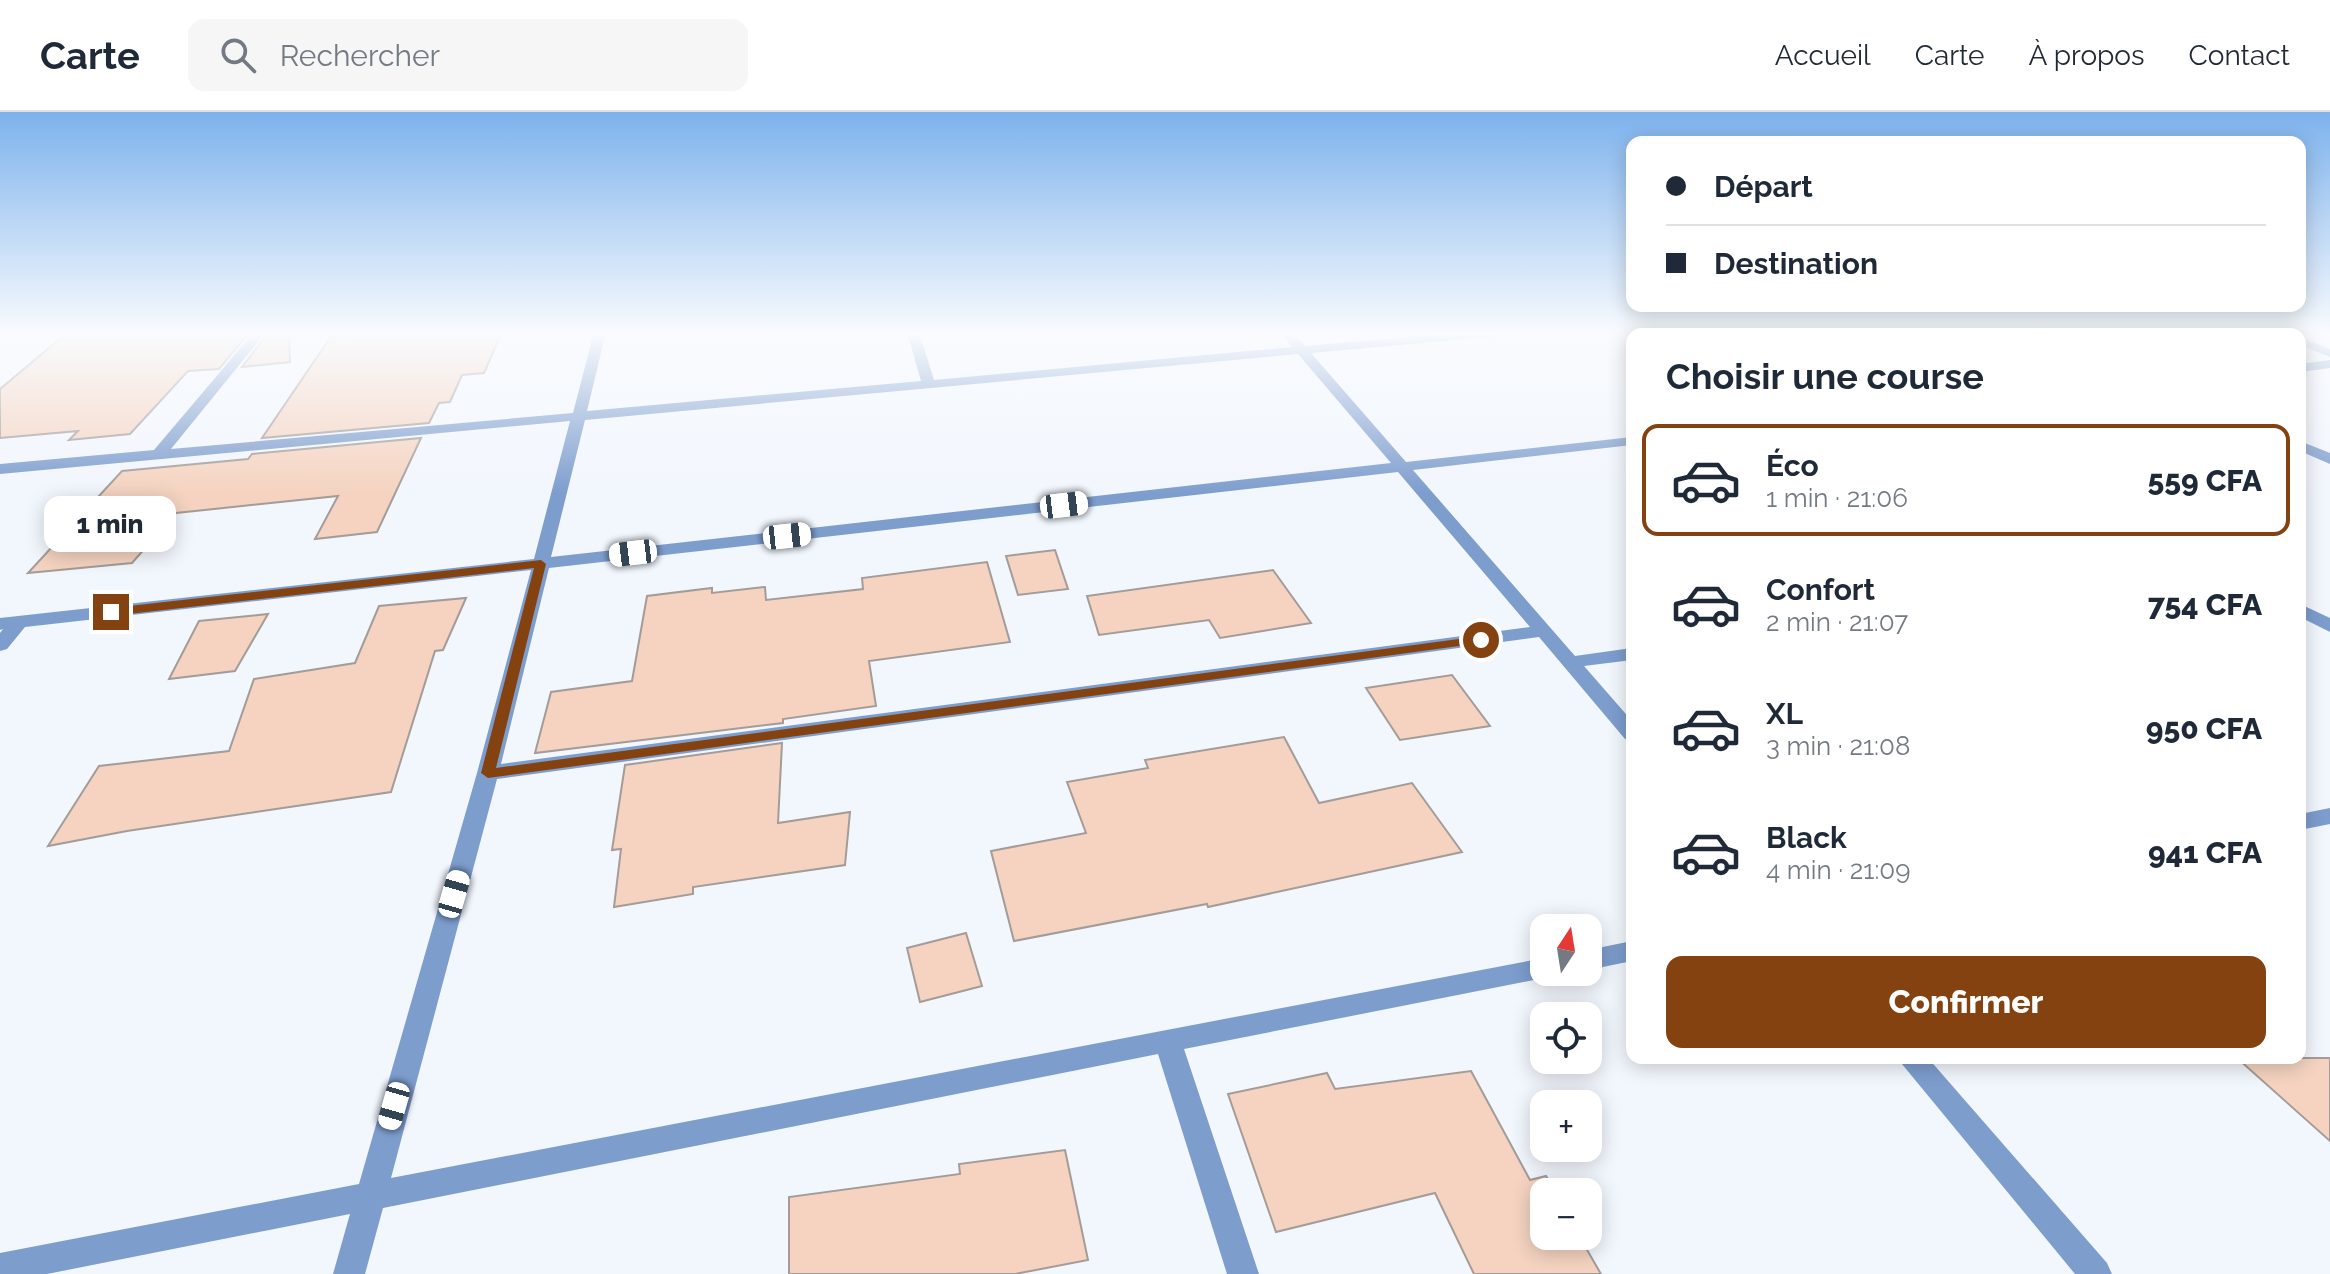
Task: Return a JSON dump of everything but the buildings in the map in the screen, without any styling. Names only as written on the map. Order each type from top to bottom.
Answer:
[{"type":"street","points":[[159,454],[215,386]]},
{"type":"street","points":[[349,1274],[488,773],[586,386]]},
{"type":"street","points":[[0,469],[905,386]]},
{"type":"street","points":[[1333,386],[1626,727]]},
{"type":"street","points":[[0,645],[9,623],[1626,442]]},
{"type":"street","points":[[2306,448],[2330,459]]},
{"type":"street","points":[[2306,612],[2330,626]]},
{"type":"street","points":[[488,773],[1544,631]]},
{"type":"street","points":[[1570,662],[1626,655]]},
{"type":"street","points":[[2306,821],[2330,816]]},
{"type":"street","points":[[1602,957],[1626,952]]},
{"type":"street","points":[[0,1268],[1530,971]]},
{"type":"street","points":[[1168,1041],[1243,1274]]},
{"type":"street","points":[[1916,1064],[2096,1274]]},
{"type":"route","points":[[111,612],[541,564],[488,773],[1481,640]]}]
